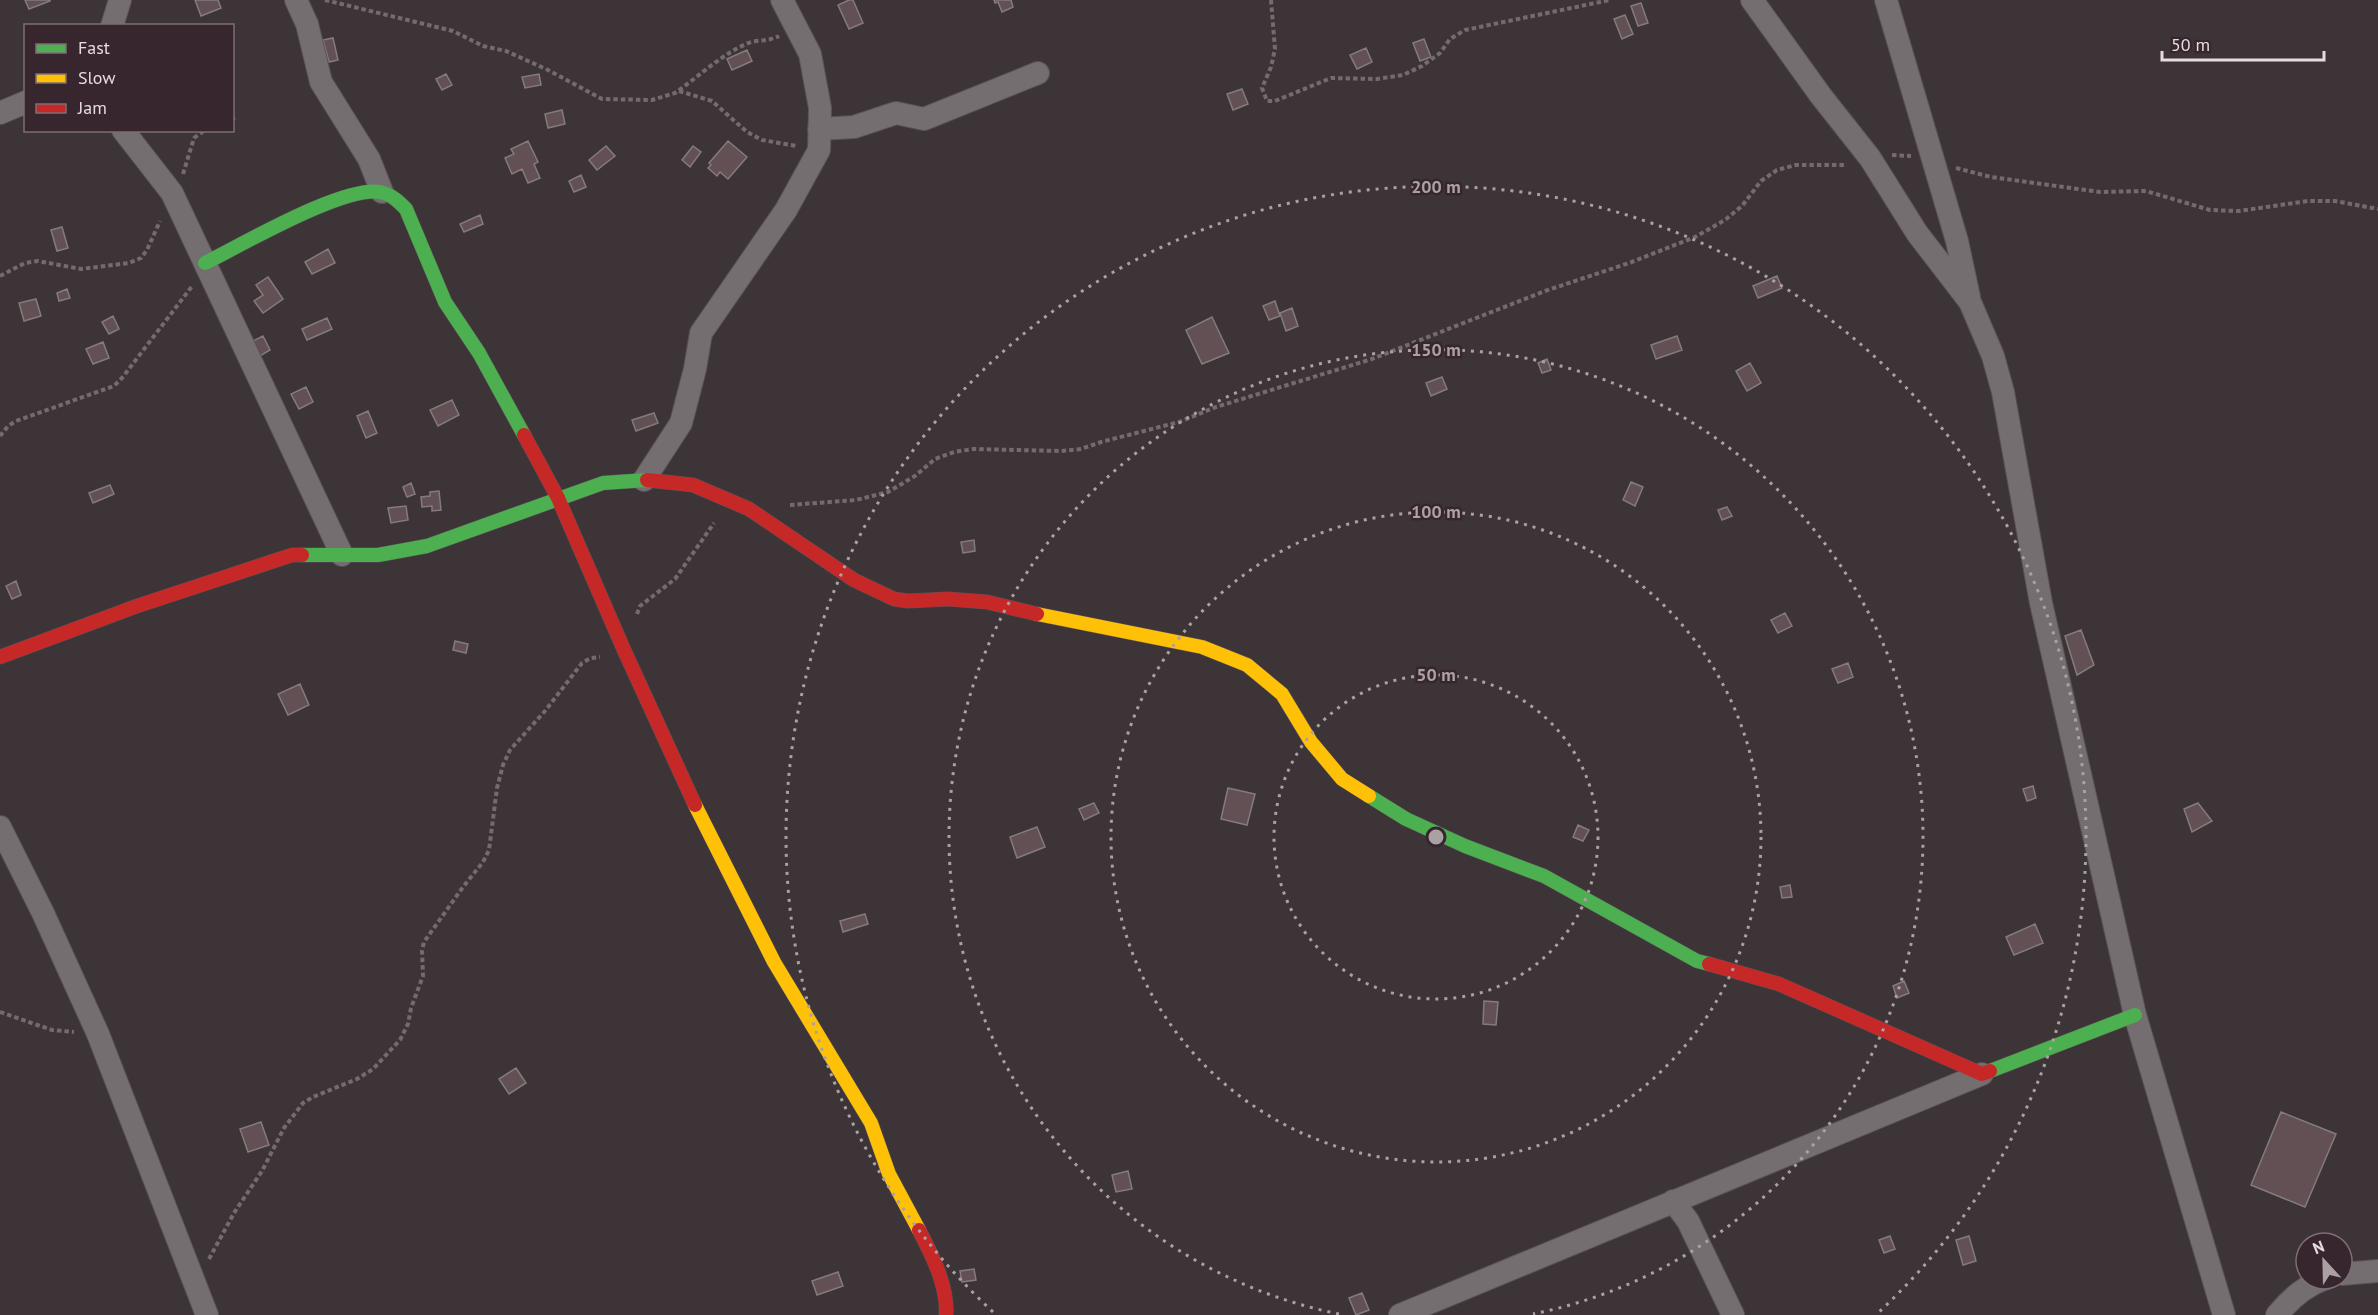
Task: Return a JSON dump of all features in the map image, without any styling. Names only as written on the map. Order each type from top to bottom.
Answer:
[{"type":"street","points":[[113,24],[120,0]]},
{"type":"street","points":[[296,0],[307,24],[321,82],[369,159],[382,192]]},
{"type":"street","points":[[644,480],[681,423],[695,369],[701,333],[786,210],[819,140],[820,108],[810,54],[782,0]]},
{"type":"street","points":[[1752,0],[1821,96],[1870,158],[1917,233],[1970,302]]},
{"type":"street","points":[[1886,0],[1957,241],[1970,302],[1992,356],[2003,392],[2041,603],[2135,1015],[2224,1315]]},
{"type":"street","points":[[819,140],[896,113],[924,119],[1038,73]]},
{"type":"street","points":[[0,113],[24,103]]},
{"type":"street","points":[[125,132],[172,194],[342,555]]},
{"type":"street","points":[[206,266],[320,206],[351,194],[382,192],[397,200],[406,209],[445,302],[479,353],[558,498],[624,650],[714,846],[774,962],[871,1123],[889,1174],[933,1257],[946,1303],[946,1315]]},
{"type":"street","points":[[0,657],[137,606],[292,555],[378,555],[427,546],[603,483],[644,480],[693,485],[730,500],[775,525],[854,580],[894,599],[987,602],[1202,648],[1247,665],[1282,694],[1311,742],[1342,779],[1406,819],[1465,846],[1544,876],[1697,961],[1779,984],[1982,1074]]},
{"type":"street","points":[[0,827],[43,913],[98,1034],[207,1315]]},
{"type":"street","points":[[1400,1315],[1982,1074],[2135,1015]]},
{"type":"street","points":[[1673,1201],[1688,1221],[1733,1315]]},
{"type":"street","points":[[2354,1273],[2378,1271]]},
{"type":"street","points":[[2277,1315],[2286,1304],[2303,1291]]},
{"type":"path","points":[[326,0],[453,31],[483,46],[506,51],[549,70],[602,99],[652,100],[664,98],[679,91],[748,43],[774,39],[794,24]]},
{"type":"path","points":[[1271,0],[1275,49],[1271,67],[1262,88],[1267,101],[1275,101],[1332,78],[1377,79],[1403,75],[1422,66],[1440,53],[1450,39],[1465,30],[1610,0]]},
{"type":"path","points":[[679,91],[712,101],[747,132],[762,140],[819,140]]},
{"type":"path","points":[[0,276],[25,263],[38,261],[90,269],[119,266],[141,258],[153,240],[172,194],[186,168],[194,138],[202,132]]},
{"type":"path","points":[[785,506],[856,500],[888,492],[915,477],[935,459],[954,452],[973,449],[1061,451],[1081,449],[1179,422],[1246,398],[1372,359],[1545,291],[1629,263],[1695,237],[1725,220],[1742,206],[1761,181],[1777,170],[1796,165],[1852,165],[1881,154],[1934,162],[1990,177],[2100,192],[2146,191],[2210,210],[2239,211],[2308,201],[2336,201],[2378,209]]},
{"type":"path","points":[[0,436],[8,426],[16,421],[114,386],[206,266]]},
{"type":"path","points":[[195,1283],[234,1213],[262,1171],[284,1128],[303,1103],[357,1079],[373,1069],[400,1040],[408,1024],[411,1008],[423,976],[424,942],[463,886],[483,862],[489,850],[497,788],[510,750],[563,690],[582,663],[591,658],[610,658],[624,650],[633,641],[640,606],[675,579],[730,500]]},
{"type":"path","points":[[0,1012],[52,1030],[98,1034]]},
{"type":"building","points":[[25,0],[50,0],[50,1],[29,9]]},
{"type":"building","points":[[195,0],[218,0],[221,8],[201,16]]},
{"type":"building","points":[[853,0],[863,23],[849,29],[838,5]]},
{"type":"building","points":[[994,0],[1011,0],[1013,7],[1002,12],[998,2],[995,3]]},
{"type":"building","points":[[1641,3],[1648,23],[1638,26],[1631,6]]},
{"type":"building","points":[[1625,15],[1633,34],[1622,39],[1614,19]]},
{"type":"building","points":[[333,38],[338,60],[329,62],[323,40]]},
{"type":"building","points":[[1424,39],[1431,57],[1420,61],[1413,43]]},
{"type":"building","points":[[1366,48],[1372,62],[1357,69],[1350,55]]},
{"type":"building","points":[[747,50],[752,61],[732,70],[727,59]]},
{"type":"building","points":[[446,74],[452,85],[442,90],[436,79]]},
{"type":"building","points":[[539,74],[541,85],[525,88],[522,77]]},
{"type":"building","points":[[1242,89],[1248,104],[1233,110],[1227,94]]},
{"type":"building","points":[[562,110],[565,124],[548,128],[545,114]]},
{"type":"building","points":[[528,141],[538,162],[534,164],[540,178],[528,183],[522,169],[512,174],[505,158],[514,154],[511,149]]},
{"type":"building","points":[[728,141],[747,157],[728,179],[720,172],[717,176],[708,168],[711,165],[709,163]]},
{"type":"building","points":[[606,146],[615,156],[597,170],[589,160]]},
{"type":"building","points":[[693,146],[701,152],[690,167],[682,160]]},
{"type":"building","points":[[581,175],[586,187],[574,192],[569,181]]},
{"type":"building","points":[[480,215],[483,224],[464,232],[460,224]]},
{"type":"building","points":[[62,227],[68,248],[57,251],[51,230]]},
{"type":"building","points":[[328,249],[335,263],[312,274],[305,262]]},
{"type":"building","points":[[1777,276],[1782,288],[1758,298],[1753,286]]},
{"type":"building","points":[[268,277],[283,299],[263,313],[254,301],[263,295],[256,285]]},
{"type":"building","points":[[67,289],[70,298],[59,301],[57,293]]},
{"type":"building","points":[[36,299],[41,316],[24,321],[19,303]]},
{"type":"building","points":[[1275,301],[1280,316],[1269,320],[1263,306]]},
{"type":"building","points":[[1292,308],[1298,326],[1286,331],[1280,313]]},
{"type":"building","points":[[113,316],[119,329],[109,334],[102,322]]},
{"type":"building","points":[[1212,317],[1229,353],[1202,364],[1186,330]]},
{"type":"building","points":[[327,318],[332,329],[307,340],[302,329]]},
{"type":"building","points":[[263,336],[270,350],[260,356],[253,341]]},
{"type":"building","points":[[1677,336],[1682,350],[1656,359],[1651,345]]},
{"type":"building","points":[[103,342],[109,358],[93,364],[86,349]]},
{"type":"building","points":[[1547,359],[1551,370],[1542,373],[1538,363]]},
{"type":"building","points":[[1750,363],[1761,383],[1747,391],[1736,371]]},
{"type":"building","points":[[1442,377],[1447,389],[1431,396],[1426,383]]},
{"type":"building","points":[[306,387],[313,402],[299,409],[291,394]]},
{"type":"building","points":[[452,400],[459,415],[438,426],[430,410]]},
{"type":"building","points":[[368,411],[377,433],[366,438],[357,416]]},
{"type":"building","points":[[654,413],[658,423],[636,431],[632,420]]},
{"type":"building","points":[[1631,482],[1643,487],[1635,506],[1623,500]]},
{"type":"building","points":[[411,483],[415,494],[407,497],[403,487]]},
{"type":"building","points":[[110,485],[114,494],[93,503],[89,493]]},
{"type":"building","points":[[439,491],[441,510],[432,511],[432,506],[422,507],[421,497],[430,496],[430,492]]},
{"type":"building","points":[[406,506],[408,520],[391,523],[388,508]]},
{"type":"building","points":[[1727,507],[1732,516],[1722,520],[1718,510]]},
{"type":"building","points":[[974,540],[975,551],[963,553],[961,542]]},
{"type":"building","points":[[16,581],[21,595],[12,599],[6,586]]},
{"type":"building","points":[[1785,613],[1792,626],[1778,633],[1771,620]]},
{"type":"building","points":[[2081,630],[2094,665],[2077,675],[2065,636]]},
{"type":"building","points":[[455,641],[468,644],[466,653],[453,650]]},
{"type":"building","points":[[1848,663],[1853,677],[1838,683],[1832,669]]},
{"type":"building","points":[[300,684],[309,705],[288,715],[278,694]]},
{"type":"building","points":[[2033,786],[2036,798],[2027,801],[2023,789]]},
{"type":"building","points":[[1228,788],[1255,794],[1247,825],[1221,819]]},
{"type":"building","points":[[1094,803],[1099,813],[1084,820],[1079,809]]},
{"type":"building","points":[[2198,803],[2212,821],[2192,832],[2184,809]]},
{"type":"building","points":[[1578,825],[1589,830],[1583,841],[1573,837]]},
{"type":"building","points":[[1037,827],[1045,847],[1017,858],[1010,837]]},
{"type":"building","points":[[1790,885],[1792,897],[1782,898],[1780,887]]},
{"type":"building","points":[[865,914],[868,924],[843,932],[840,921]]},
{"type":"building","points":[[2035,924],[2043,943],[2014,955],[2006,937]]},
{"type":"building","points":[[1904,981],[1909,993],[1897,998],[1893,986]]},
{"type":"building","points":[[1484,1001],[1498,1002],[1496,1025],[1483,1024]]},
{"type":"building","points":[[516,1068],[526,1083],[509,1094],[499,1079]]},
{"type":"building","points":[[2281,1112],[2336,1134],[2305,1207],[2251,1185]]},
{"type":"building","points":[[261,1122],[269,1145],[248,1152],[240,1129]]},
{"type":"building","points":[[1128,1171],[1132,1189],[1116,1192],[1112,1175]]},
{"type":"building","points":[[1890,1236],[1895,1249],[1884,1253],[1879,1240]]},
{"type":"building","points":[[1969,1236],[1976,1261],[1963,1265],[1956,1240]]},
{"type":"building","points":[[974,1269],[976,1280],[962,1282],[960,1271]]},
{"type":"building","points":[[838,1272],[843,1286],[817,1295],[812,1281]]},
{"type":"building","points":[[1362,1293],[1369,1310],[1356,1315],[1349,1298]]},
{"type":"traffic: fast","points":[[205,263],[322,205],[347,196],[368,192],[384,193],[390,196],[406,209],[445,302],[479,353],[524,435]]},
{"type":"traffic: fast","points":[[302,555],[378,555],[427,546],[603,483],[647,480]]},
{"type":"traffic: fast","points":[[1369,796],[1406,819],[1465,846],[1544,876],[1697,961],[1709,964]]},
{"type":"traffic: fast","points":[[1990,1071],[2135,1015]]},
{"type":"traffic: slow","points":[[1037,614],[1202,647],[1247,665],[1282,694],[1311,742],[1342,779],[1369,796]]},
{"type":"traffic: slow","points":[[695,805],[774,962],[871,1123],[889,1174],[919,1230]]},
{"type":"traffic: jam","points":[[524,435],[558,498],[695,805]]},
{"type":"traffic: jam","points":[[647,480],[693,485],[749,509],[854,580],[894,599],[987,602],[1037,614]]},
{"type":"traffic: jam","points":[[0,657],[137,606],[292,555],[302,555]]},
{"type":"traffic: jam","points":[[1709,964],[1779,984],[1982,1074],[1990,1071]]},
{"type":"traffic: jam","points":[[919,1230],[942,1282],[946,1315]]}]
